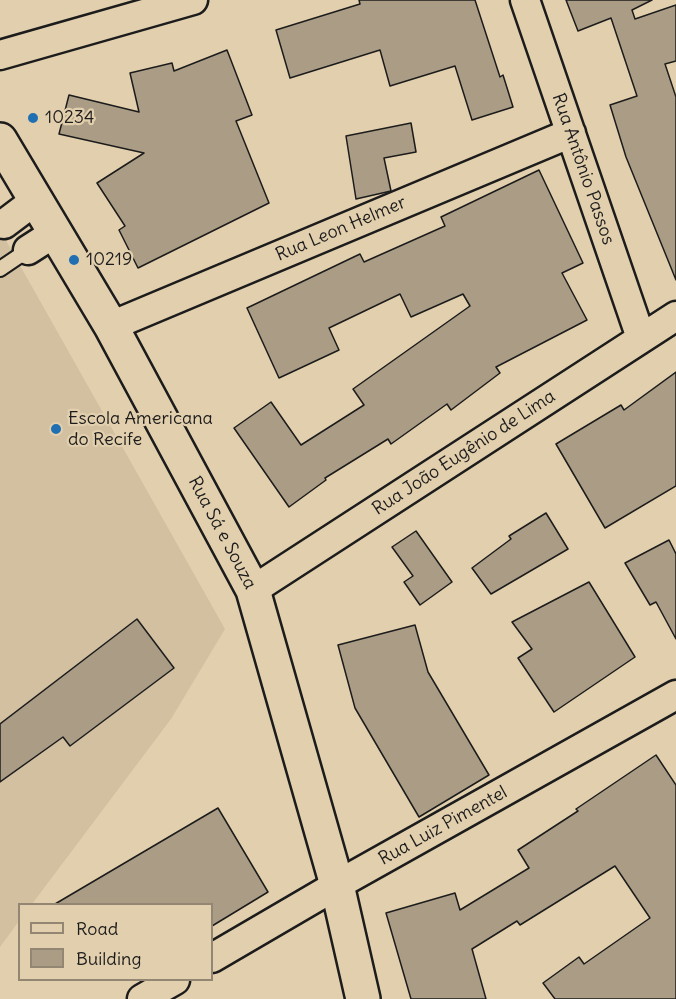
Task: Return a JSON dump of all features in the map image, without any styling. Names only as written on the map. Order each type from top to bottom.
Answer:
[{"type":"street","points":[[0,55],[193,0]]},
{"type":"street","name":"Rua Antônio Passos","points":[[525,0],[641,338]]},
{"type":"street","name":"Rua Leon Helmer","points":[[111,326],[571,132]]},
{"type":"street","name":"Rua Sá e Souza","points":[[0,140],[111,326],[253,590],[337,885],[363,999]]},
{"type":"street","points":[[2,225],[36,200]]},
{"type":"street","points":[[28,250],[56,232]]},
{"type":"street","name":"Rua João Eugênio de Lima","points":[[253,590],[676,316]]},
{"type":"street","name":"Rua Luiz Pimentel","points":[[213,957],[337,885],[676,695]]},
{"type":"street","points":[[142,999],[173,981]]},
{"type":"lane","points":[[0,269],[28,250]]},
{"type":"shaded area","name":"Escola Americana do Recife","points":[[0,230],[225,629],[171,719],[33,903],[18,903],[18,922],[0,947]]},
{"type":"building","points":[[359,0],[475,0],[500,77],[503,75],[513,107],[472,120],[455,66],[390,86],[380,50],[290,78],[276,30],[360,4]]},
{"type":"building","points":[[566,0],[652,0],[632,10],[635,19],[676,5],[676,61],[665,64],[676,97],[676,280],[626,157],[610,105],[637,96],[611,18],[578,31]]},
{"type":"building","points":[[227,50],[252,115],[236,121],[269,203],[138,268],[119,230],[125,226],[97,183],[144,153],[59,134],[69,95],[139,112],[130,73],[172,63],[174,71]]},
{"type":"building","points":[[411,123],[416,152],[384,158],[391,191],[356,199],[346,136]]},
{"type":"building","points":[[539,170],[583,263],[562,273],[587,320],[496,367],[500,373],[451,410],[447,404],[391,444],[388,439],[325,478],[326,480],[289,507],[234,428],[271,402],[301,445],[364,405],[353,389],[470,306],[463,294],[411,317],[400,294],[329,328],[339,350],[279,378],[247,308],[360,254],[364,262],[445,226],[441,217]]},
{"type":"building","points":[[676,372],[676,486],[605,528],[556,444],[621,405],[624,410]]},
{"type":"building","points":[[546,513],[568,549],[491,594],[472,568],[511,539],[509,536]]},
{"type":"building","points":[[416,531],[452,582],[420,605],[404,582],[413,576],[392,547]]},
{"type":"building","points":[[669,540],[676,554],[676,639],[656,602],[650,605],[625,563]]},
{"type":"building","points":[[589,582],[635,657],[554,712],[518,658],[532,649],[512,622]]},
{"type":"building","points":[[137,619],[174,668],[70,746],[63,737],[0,782],[0,724]]},
{"type":"building","points":[[415,625],[428,672],[489,775],[419,817],[355,708],[338,645]]},
{"type":"building","points":[[656,755],[676,785],[676,999],[555,999],[543,983],[579,957],[584,964],[650,918],[615,866],[520,925],[517,921],[472,949],[486,999],[411,999],[386,913],[455,893],[460,910],[529,868],[518,850],[578,811],[576,809]]},
{"type":"building","points":[[218,808],[268,892],[213,925],[213,903],[57,903]]},
{"type":"place","name":"10234","points":[[33,118]]},
{"type":"place","name":"10219","points":[[74,260]]},
{"type":"place","name":"Escola Americana do Recife","points":[[56,429]]}]
